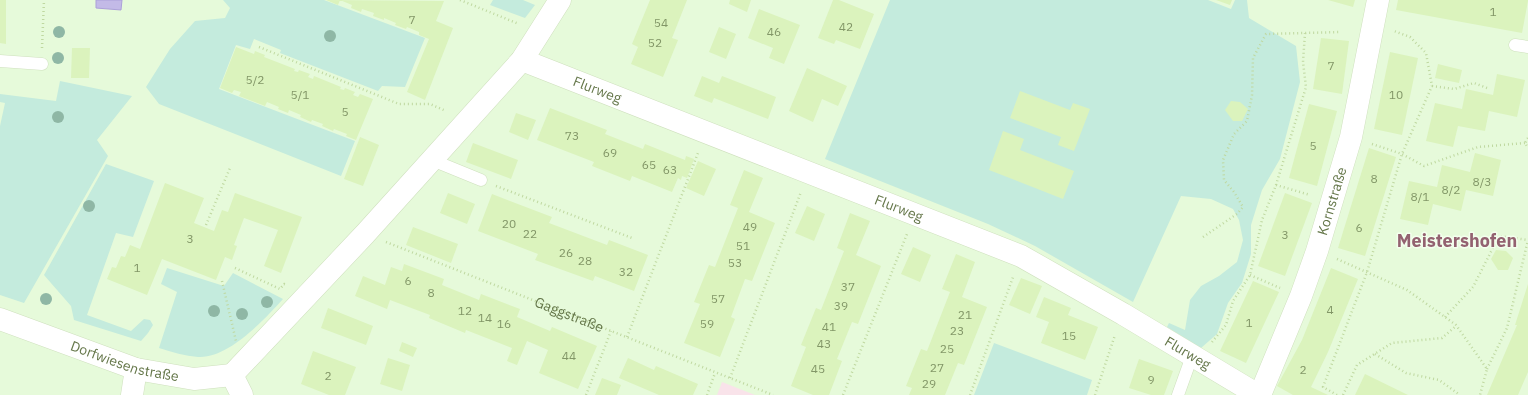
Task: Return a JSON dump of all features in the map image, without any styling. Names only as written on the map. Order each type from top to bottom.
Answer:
[{"type":"street","points":[[242,395],[232,375],[365,234],[522,60],[560,0]]},
{"type":"street","name":"Kornstraße","points":[[1259,395],[1301,296],[1332,201],[1351,137],[1378,0]]},
{"type":"street","name":"Flurweg","points":[[522,60],[1021,256],[1123,314],[1259,395]]},
{"type":"street","name":"Dorfwiesenstraße","points":[[0,319],[136,369],[194,379],[232,375]]},
{"type":"street","points":[[132,395],[136,369]]},
{"type":"lane","points":[[1515,45],[1528,47]]},
{"type":"lane","points":[[0,61],[42,64]]},
{"type":"lane","points":[[432,160],[481,180]]},
{"type":"lane","points":[[1178,395],[1198,359]]},
{"type":"path","points":[[42,64],[44,0]]},
{"type":"path","points":[[460,0],[540,32]]},
{"type":"path","points":[[1337,395],[1323,387],[1367,272],[1402,154],[1432,86],[1426,53],[1410,37],[1373,24]]},
{"type":"path","points":[[1203,237],[1237,214],[1243,207],[1234,192],[1224,180],[1223,160],[1234,134],[1247,121],[1252,95],[1252,58],[1266,34],[1341,32]]},
{"type":"path","points":[[1198,359],[1226,325],[1233,301],[1250,276],[1262,220],[1276,185],[1306,87],[1303,62],[1305,33]]},
{"type":"path","points":[[259,47],[399,104],[430,104],[467,120]]},
{"type":"path","points":[[1432,86],[1454,89],[1474,83],[1487,88]]},
{"type":"path","points":[[627,338],[706,132]]},
{"type":"path","points":[[1351,137],[1402,154],[1424,166],[1478,147],[1525,143]]},
{"type":"path","points":[[1525,143],[1528,138]]},
{"type":"path","points":[[1525,143],[1528,148]]},
{"type":"path","points":[[206,225],[230,168]]},
{"type":"path","points":[[730,378],[808,172]]},
{"type":"path","points":[[481,180],[632,238]]},
{"type":"path","points":[[1276,185],[1332,201]]},
{"type":"path","points":[[843,395],[914,214]]},
{"type":"path","name":"Gaggstraße","points":[[365,234],[773,395]]},
{"type":"path","points":[[1445,317],[1473,287],[1499,236],[1528,240],[1507,328],[1487,369],[1480,395]]},
{"type":"path","points":[[1317,250],[1407,290],[1456,326],[1487,369]]},
{"type":"path","points":[[970,395],[1021,256]]},
{"type":"path","points":[[235,268],[280,290],[284,284],[307,295]]},
{"type":"path","points":[[1250,276],[1273,285]]},
{"type":"path","points":[[222,281],[234,338],[248,358]]},
{"type":"path","points":[[1095,395],[1123,314]]},
{"type":"path","points":[[1343,395],[1357,365],[1392,343],[1442,338],[1456,326]]},
{"type":"path","points":[[586,395],[610,331]]},
{"type":"path","points":[[1375,354],[1406,373],[1439,380],[1460,395]]},
{"type":"path","points":[[707,395],[715,372]]},
{"type":"shaded area","points":[[0,0],[1528,0],[1528,395],[0,395]]},
{"type":"shaded area","points":[[96,0],[122,0],[121,10],[96,8]]},
{"type":"shaded area","points":[[223,0],[324,0],[425,38],[405,87],[382,86],[378,91],[280,53],[281,50],[254,39],[250,49],[236,45],[219,89],[355,141],[341,176],[159,104],[146,87],[170,49],[195,21],[225,18],[230,8]]},
{"type":"shaded area","points":[[493,0],[523,0],[535,5],[525,18],[490,5]]},
{"type":"shaded area","points":[[890,0],[1208,0],[1231,9],[1235,0],[1247,0],[1249,18],[1296,46],[1300,82],[1280,159],[1262,190],[1251,225],[1251,254],[1242,283],[1228,303],[1217,334],[1201,348],[1167,327],[1169,323],[1185,330],[1190,300],[1201,286],[1219,276],[1237,262],[1243,240],[1239,220],[1233,209],[1211,199],[1181,196],[1133,302],[1035,246],[988,224],[825,159]]},
{"type":"shaded area","points":[[60,81],[132,96],[97,140],[108,156],[24,303],[0,295],[0,126],[5,103],[0,102],[0,94],[56,101]]},
{"type":"shaded area","points":[[106,164],[154,181],[133,237],[116,233],[87,315],[131,331],[144,319],[150,320],[153,325],[141,341],[74,320],[71,306],[44,275]]},
{"type":"shaded area","points":[[167,268],[224,286],[233,273],[283,299],[256,327],[233,345],[221,352],[209,356],[188,356],[159,348],[177,292],[161,284]]},
{"type":"shaded area","points":[[994,343],[1092,380],[1087,395],[974,395]]},
{"type":"shaded area","points":[[722,382],[755,395],[717,395]]},
{"type":"building","points":[[0,0],[6,0],[6,44],[0,43]]},
{"type":"building","points":[[326,0],[340,0],[338,5]]},
{"type":"building","points":[[340,0],[444,1],[436,21],[453,28],[425,100],[407,92],[429,39],[419,35],[419,32],[407,27],[406,29],[395,25],[396,23],[384,18],[384,20],[373,16],[374,13],[362,9],[361,12],[351,8],[352,5]]},
{"type":"building","points":[[650,0],[687,0],[672,38],[678,40],[663,77],[631,64],[638,47],[632,44]]},
{"type":"building","points":[[730,0],[751,0],[747,12],[729,4]]},
{"type":"building","points":[[833,0],[839,0],[874,14],[860,49],[836,40],[834,44],[818,38]]},
{"type":"building","points":[[1216,0],[1232,0],[1230,5]]},
{"type":"building","points":[[1328,0],[1355,0],[1353,7]]},
{"type":"building","points":[[1398,0],[1528,1],[1522,33],[1396,10]]},
{"type":"building","points":[[759,9],[800,25],[784,64],[769,58],[773,48],[748,38]]},
{"type":"building","points":[[719,27],[736,34],[726,59],[709,52]]},
{"type":"building","points":[[1321,38],[1349,41],[1342,94],[1313,89]]},
{"type":"building","points":[[236,47],[254,54],[255,51],[265,55],[264,57],[295,69],[294,71],[298,72],[299,70],[310,74],[308,77],[313,79],[314,76],[341,87],[340,89],[344,90],[345,88],[355,92],[353,95],[358,97],[360,94],[373,99],[356,140],[346,136],[347,134],[334,129],[333,131],[322,126],[323,124],[312,120],[311,122],[300,117],[301,115],[289,110],[288,113],[267,102],[265,106],[239,96],[241,92],[234,90],[232,93],[220,88]]},
{"type":"building","points":[[72,48],[90,48],[89,78],[71,78]]},
{"type":"building","points":[[1390,52],[1418,58],[1402,135],[1374,129]]},
{"type":"building","points":[[1438,64],[1462,70],[1459,83],[1435,78]]},
{"type":"building","points":[[807,68],[847,86],[838,106],[822,99],[813,122],[789,111]]},
{"type":"building","points":[[1497,74],[1525,80],[1517,117],[1489,111],[1485,131],[1458,126],[1453,147],[1426,141],[1435,103],[1462,109],[1466,89],[1493,95]]},
{"type":"building","points":[[702,76],[719,83],[722,76],[776,97],[768,119],[714,98],[712,103],[694,96]]},
{"type":"building","points":[[1020,91],[1070,110],[1073,103],[1090,109],[1074,151],[1058,145],[1061,137],[1010,118]]},
{"type":"building","points":[[1231,101],[1240,102],[1248,109],[1242,121],[1233,121],[1225,110]]},
{"type":"building","points":[[1309,104],[1337,111],[1317,186],[1289,178]]},
{"type":"building","points":[[550,108],[607,130],[605,134],[643,149],[645,144],[685,160],[686,156],[694,159],[687,178],[682,176],[681,180],[678,178],[672,192],[632,176],[630,181],[592,166],[594,162],[537,140]]},
{"type":"building","points":[[516,113],[536,120],[528,140],[509,132]]},
{"type":"building","points":[[1003,131],[1024,139],[1020,150],[1074,171],[1063,199],[989,170]]},
{"type":"building","points":[[360,137],[379,145],[363,186],[344,179]]},
{"type":"building","points":[[473,143],[518,160],[511,179],[466,162]]},
{"type":"building","points":[[1369,148],[1396,157],[1365,256],[1338,248]]},
{"type":"building","points":[[1475,153],[1501,160],[1493,196],[1466,190],[1461,211],[1433,204],[1428,225],[1400,219],[1409,181],[1437,187],[1442,165],[1470,172]]},
{"type":"building","points":[[698,161],[716,169],[704,196],[686,188]]},
{"type":"building","points":[[744,170],[763,178],[749,212],[775,223],[752,281],[745,279],[731,317],[735,319],[720,357],[684,343],[700,304],[694,302],[709,265],[715,267],[738,208],[730,205]]},
{"type":"building","points":[[165,183],[204,198],[194,223],[214,231],[222,210],[228,212],[235,193],[302,217],[281,273],[264,266],[278,230],[244,218],[234,245],[237,246],[232,260],[225,257],[216,280],[162,259],[147,295],[107,279],[112,267],[116,268],[121,256],[125,257],[130,245],[140,249]]},
{"type":"building","points":[[448,193],[475,204],[467,224],[440,213]]},
{"type":"building","points":[[1285,193],[1312,203],[1285,276],[1258,266]]},
{"type":"building","points":[[492,194],[552,217],[549,223],[607,245],[609,240],[648,255],[634,291],[595,276],[593,281],[535,260],[538,254],[478,231]]},
{"type":"building","points":[[807,206],[825,214],[814,241],[795,233]]},
{"type":"building","points":[[850,213],[870,221],[856,255],[881,266],[858,324],[852,322],[837,359],[842,361],[829,395],[813,395],[791,386],[806,347],[801,345],[816,308],[821,310],[844,251],[837,248]]},
{"type":"building","points":[[413,227],[458,244],[451,263],[406,245]]},
{"type":"building","points":[[913,247],[931,255],[920,282],[901,274]]},
{"type":"building","points":[[1496,250],[1506,251],[1513,258],[1508,270],[1498,270],[1491,259]]},
{"type":"building","points":[[956,254],[975,262],[962,297],[987,307],[964,365],[958,363],[945,395],[909,395],[912,388],[906,386],[921,349],[927,351],[950,292],[942,289]]},
{"type":"building","points":[[404,264],[444,279],[442,285],[479,300],[481,294],[520,309],[517,317],[550,331],[552,327],[597,346],[578,389],[539,373],[548,350],[527,341],[517,365],[507,361],[512,348],[466,330],[465,333],[429,318],[430,315],[390,300],[387,309],[355,296],[363,276],[385,285],[391,267],[402,271]]},
{"type":"building","points":[[1331,268],[1358,279],[1328,352],[1311,387],[1328,395],[1293,395],[1277,386],[1302,340]]},
{"type":"building","points":[[1021,278],[1042,286],[1030,314],[1009,305]]},
{"type":"building","points":[[1253,281],[1279,292],[1246,363],[1220,351]]},
{"type":"building","points":[[1528,284],[1528,372],[1518,395],[1487,395],[1517,325],[1515,325]]},
{"type":"building","points":[[1044,297],[1071,308],[1068,315],[1098,327],[1085,360],[1041,343],[1049,322],[1036,317]]},
{"type":"building","points":[[328,308],[373,326],[366,345],[321,328]]},
{"type":"building","points":[[402,342],[417,348],[413,357],[399,351]]},
{"type":"building","points":[[313,351],[356,367],[345,395],[329,395],[301,384]]},
{"type":"building","points":[[388,358],[410,365],[402,391],[380,384]]},
{"type":"building","points":[[628,358],[654,370],[656,366],[698,384],[693,395],[659,395],[619,378]]},
{"type":"building","points":[[1139,359],[1173,371],[1164,395],[1151,395],[1129,388]]},
{"type":"building","points":[[1365,374],[1408,395],[1355,395]]},
{"type":"building","points":[[602,378],[621,385],[617,395],[595,395]]},
{"type":"district","name":"Meistershofen","points":[[1457,240]]}]
